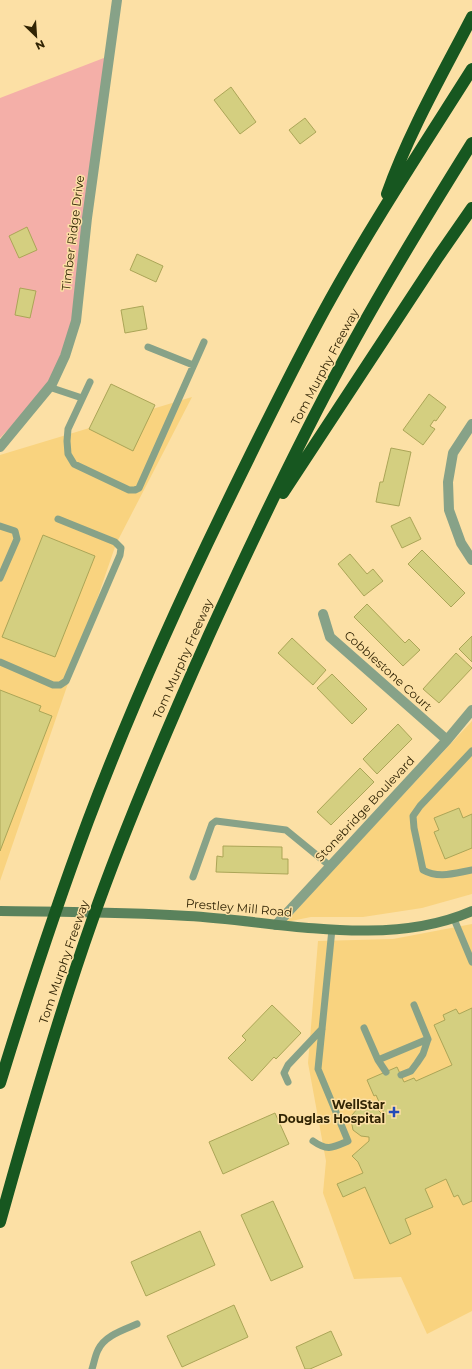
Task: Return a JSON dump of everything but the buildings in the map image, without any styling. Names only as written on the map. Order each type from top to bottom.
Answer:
[{"type":"highway","points":[[378,217],[404,151],[472,17]]},
{"type":"highway","name":"Tom Murphy Freeway","points":[[0,1083],[50,928],[89,820],[136,701],[188,585],[267,419],[325,309],[378,217],[472,69]]},
{"type":"highway","name":"Tom Murphy Freeway","points":[[0,1222],[31,1110],[92,920],[156,754],[253,537],[342,363],[388,280],[472,143]]},
{"type":"highway","points":[[253,537],[429,270],[472,208]]},
{"type":"street","name":"Timber Ridge Drive","points":[[0,447],[49,387],[65,356],[76,321],[87,218],[117,0]]},
{"type":"street","points":[[472,424],[453,453],[448,482],[449,510],[461,543],[472,560]]},
{"type":"street","name":"Cobblestone Court","points":[[323,614],[330,637],[447,740]]},
{"type":"street","name":"Stonebridge Boulevard","points":[[276,925],[447,740],[472,710]]},
{"type":"street","name":"Prestley Mill Road","points":[[4,911],[187,916],[358,931],[439,923],[454,919],[472,911]]},
{"type":"lane","points":[[90,382],[68,429],[68,454],[74,464],[129,490],[135,490],[139,488],[204,342]]},
{"type":"lane","points":[[148,347],[193,365]]},
{"type":"lane","points":[[49,387],[82,398]]},
{"type":"lane","points":[[0,662],[53,685],[60,685],[66,681],[120,555],[121,548],[115,542],[58,519]]},
{"type":"lane","points":[[0,526],[15,532],[17,539],[0,578]]},
{"type":"lane","points":[[472,751],[420,806],[413,816],[414,828],[423,870],[431,874],[444,875],[472,870]]},
{"type":"lane","points":[[193,877],[212,824],[216,821],[286,830],[330,866]]},
{"type":"lane","points":[[454,919],[472,962]]},
{"type":"lane","points":[[313,1141],[321,1146],[332,1148],[348,1141],[318,1069],[332,929]]},
{"type":"lane","points":[[401,1075],[411,1071],[417,1063],[423,1054],[428,1039],[414,1005]]},
{"type":"lane","points":[[364,1028],[378,1060],[386,1072]]},
{"type":"lane","points":[[288,1082],[284,1073],[288,1065],[322,1029]]},
{"type":"lane","points":[[378,1060],[428,1039]]},
{"type":"lane","points":[[92,1369],[98,1350],[104,1342],[111,1336],[137,1324]]},
{"type":"shaded area","points":[[109,56],[76,321],[52,384],[0,438],[0,98]]},
{"type":"shaded area","points":[[192,397],[116,544],[0,881],[0,455]]},
{"type":"shaded area","points":[[472,721],[472,894],[422,908],[363,917],[311,917],[286,922],[329,874]]},
{"type":"shaded area","name":"WellStar Douglas Hospital","points":[[472,924],[472,1311],[427,1334],[401,1277],[354,1279],[323,1193],[326,1161],[308,1063],[318,941],[393,939]]},
{"type":"place","name":"WellStar Douglas Hospital","points":[[394,1112]]}]
